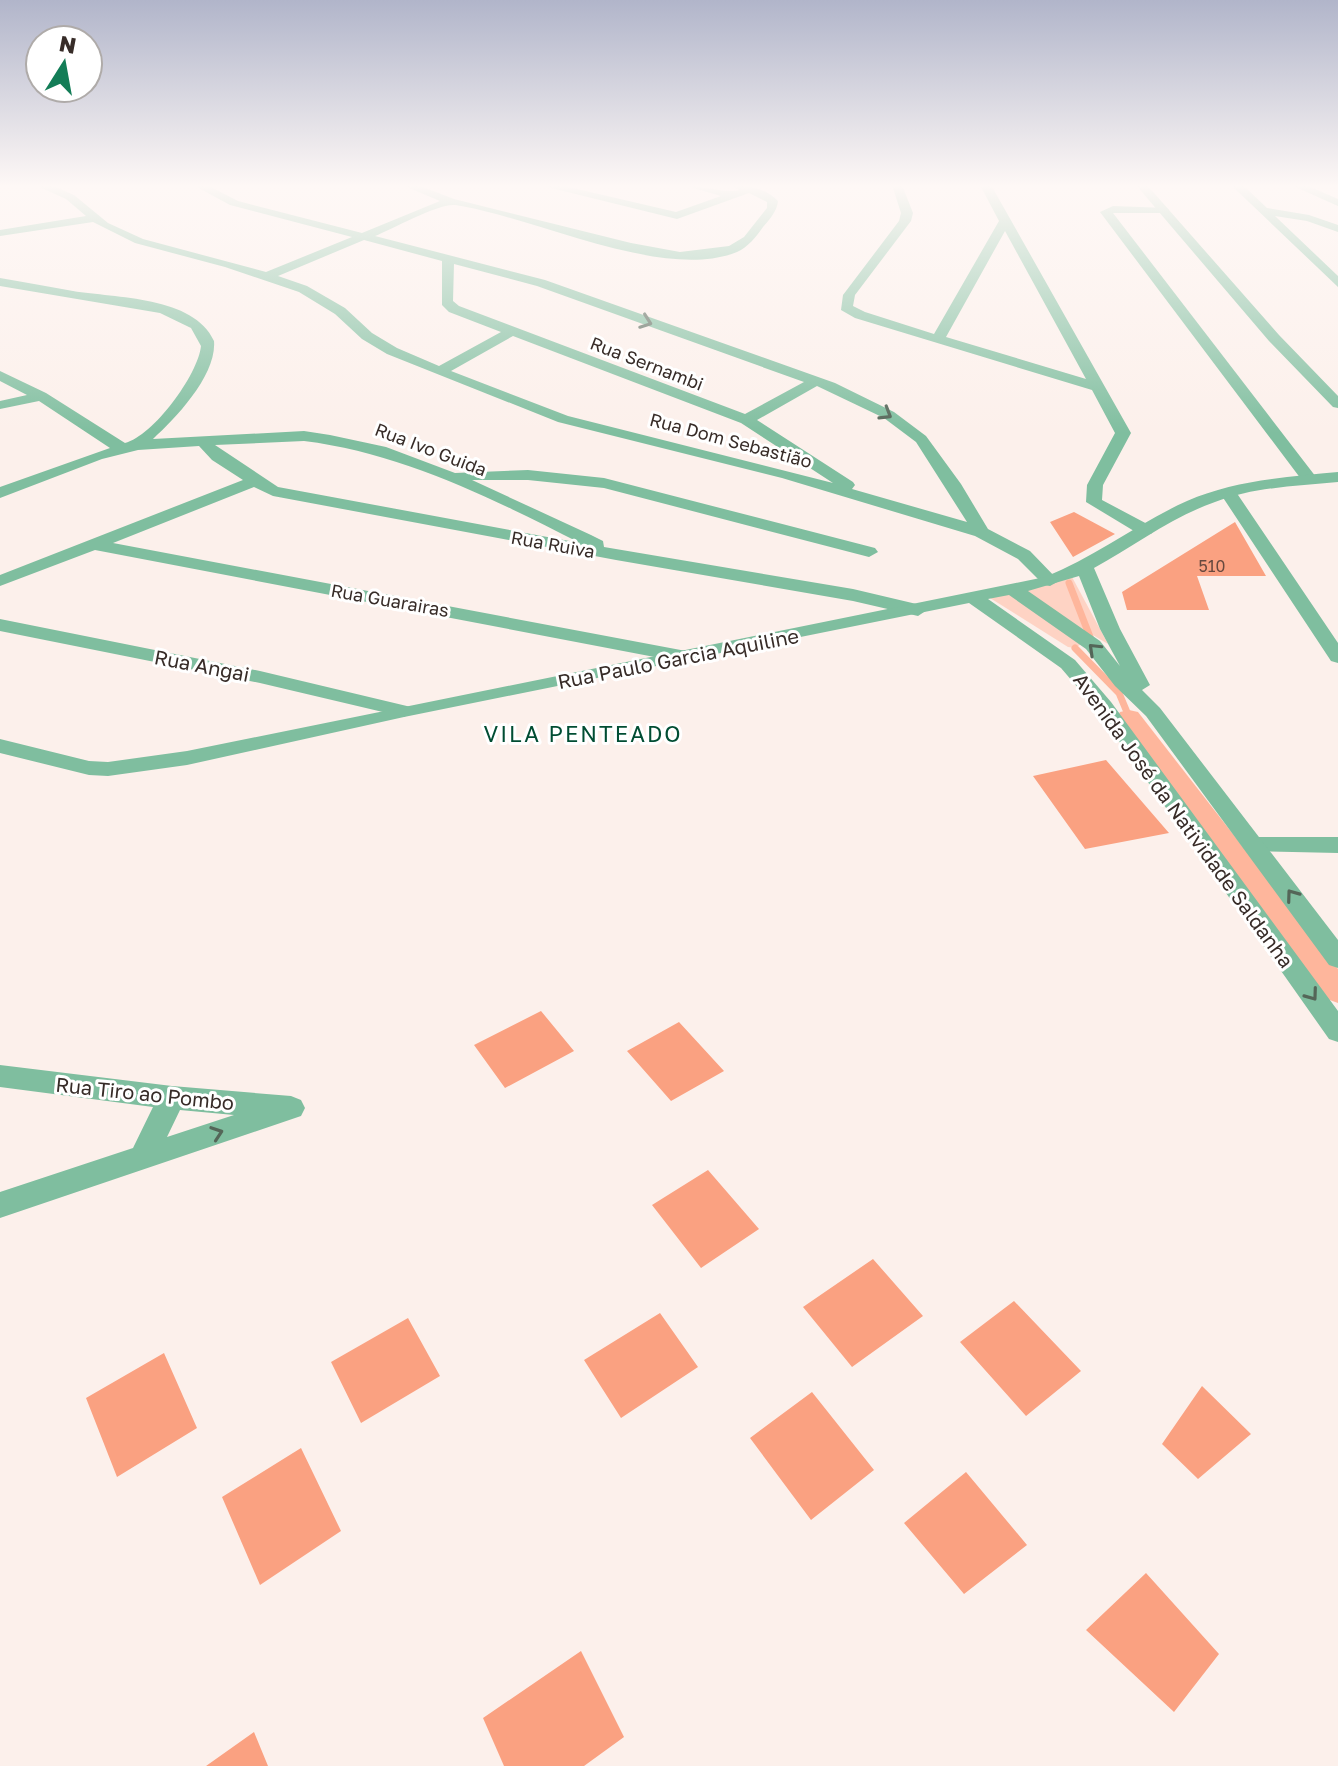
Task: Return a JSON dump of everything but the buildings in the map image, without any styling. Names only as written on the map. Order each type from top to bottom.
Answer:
[{"type":"street","name":"Rua Dom Sebastião","points":[[235,267],[268,276],[316,296],[392,351],[563,419],[866,497],[981,532],[1024,555],[1050,581]]},
{"type":"street","points":[[268,276],[289,267]]},
{"type":"street","name":"Rua Sernambi","points":[[448,267],[449,305],[746,420],[866,497]]},
{"type":"street","points":[[485,267],[541,283],[816,381],[889,415],[921,439],[953,484],[981,532]]},
{"type":"street","points":[[869,267],[846,304],[860,315],[1098,387]]},
{"type":"street","points":[[938,339],[979,267]]},
{"type":"street","points":[[1031,267],[1123,433],[1121,444],[1095,485],[1092,495],[1094,502],[1145,530]]},
{"type":"street","points":[[1148,267],[1310,480]]},
{"type":"street","points":[[1213,267],[1274,338],[1338,404]]},
{"type":"street","points":[[1322,267],[1338,283]]},
{"type":"street","points":[[0,282],[155,307],[195,324],[205,334],[207,344],[205,363],[191,388],[163,425],[129,447],[0,493]]},
{"type":"street","points":[[440,371],[512,331]]},
{"type":"street","points":[[0,375],[129,447]]},
{"type":"street","points":[[746,420],[816,381]]},
{"type":"street","points":[[0,405],[41,396]]},
{"type":"street","name":"Rua Ivo Guida","points":[[129,447],[304,436],[342,440],[389,451],[444,474],[570,530],[616,555]]},
{"type":"street","name":"Rua Ruiva","points":[[203,442],[218,457],[273,491],[616,555],[853,595],[918,610]]},
{"type":"street","points":[[444,474],[528,475],[604,483],[869,552]]},
{"type":"street","name":"Rua Paulo Garcia Aquiline","points":[[0,746],[89,768],[108,769],[187,758],[404,711],[686,657],[1050,581],[1085,568],[1145,530],[1196,503],[1228,493],[1338,477]]},
{"type":"street","points":[[0,581],[254,481]]},
{"type":"street","points":[[1228,493],[1338,657]]},
{"type":"street","name":"Rua Guarairas","points":[[93,544],[686,657]]},
{"type":"street","points":[[1085,568],[1110,629],[1153,712]]},
{"type":"street","name":"Avenida José da Natividade Saldanha","points":[[1013,589],[1093,645],[1122,682],[1153,712],[1338,958]]},
{"type":"street","name":"Avenida José da Natividade Saldanha","points":[[974,598],[1068,664],[1104,706],[1338,1031]]},
{"type":"street","name":"Rua Angai","points":[[0,625],[260,677],[404,711]]},
{"type":"street","points":[[1256,845],[1338,845]]},
{"type":"street","name":"Rua Tiro ao Pombo","points":[[0,1076],[172,1098],[291,1108],[143,1157]]},
{"type":"street","points":[[0,1205],[143,1157],[172,1098]]},
{"type":"shaded area","points":[[1072,577],[1108,644],[1081,628],[1086,641],[1075,648],[1068,647],[990,598]]},
{"type":"waterway","points":[[1069,583],[1092,642]]},
{"type":"waterway","points":[[1075,648],[1119,693]]},
{"type":"waterway","points":[[1111,679],[1119,693]]},
{"type":"waterway","points":[[1119,693],[1129,717]]},
{"type":"waterway","points":[[1129,717],[1338,991]]},
{"type":"district","name":"VILA PENTEADO","points":[[583,733]]}]
